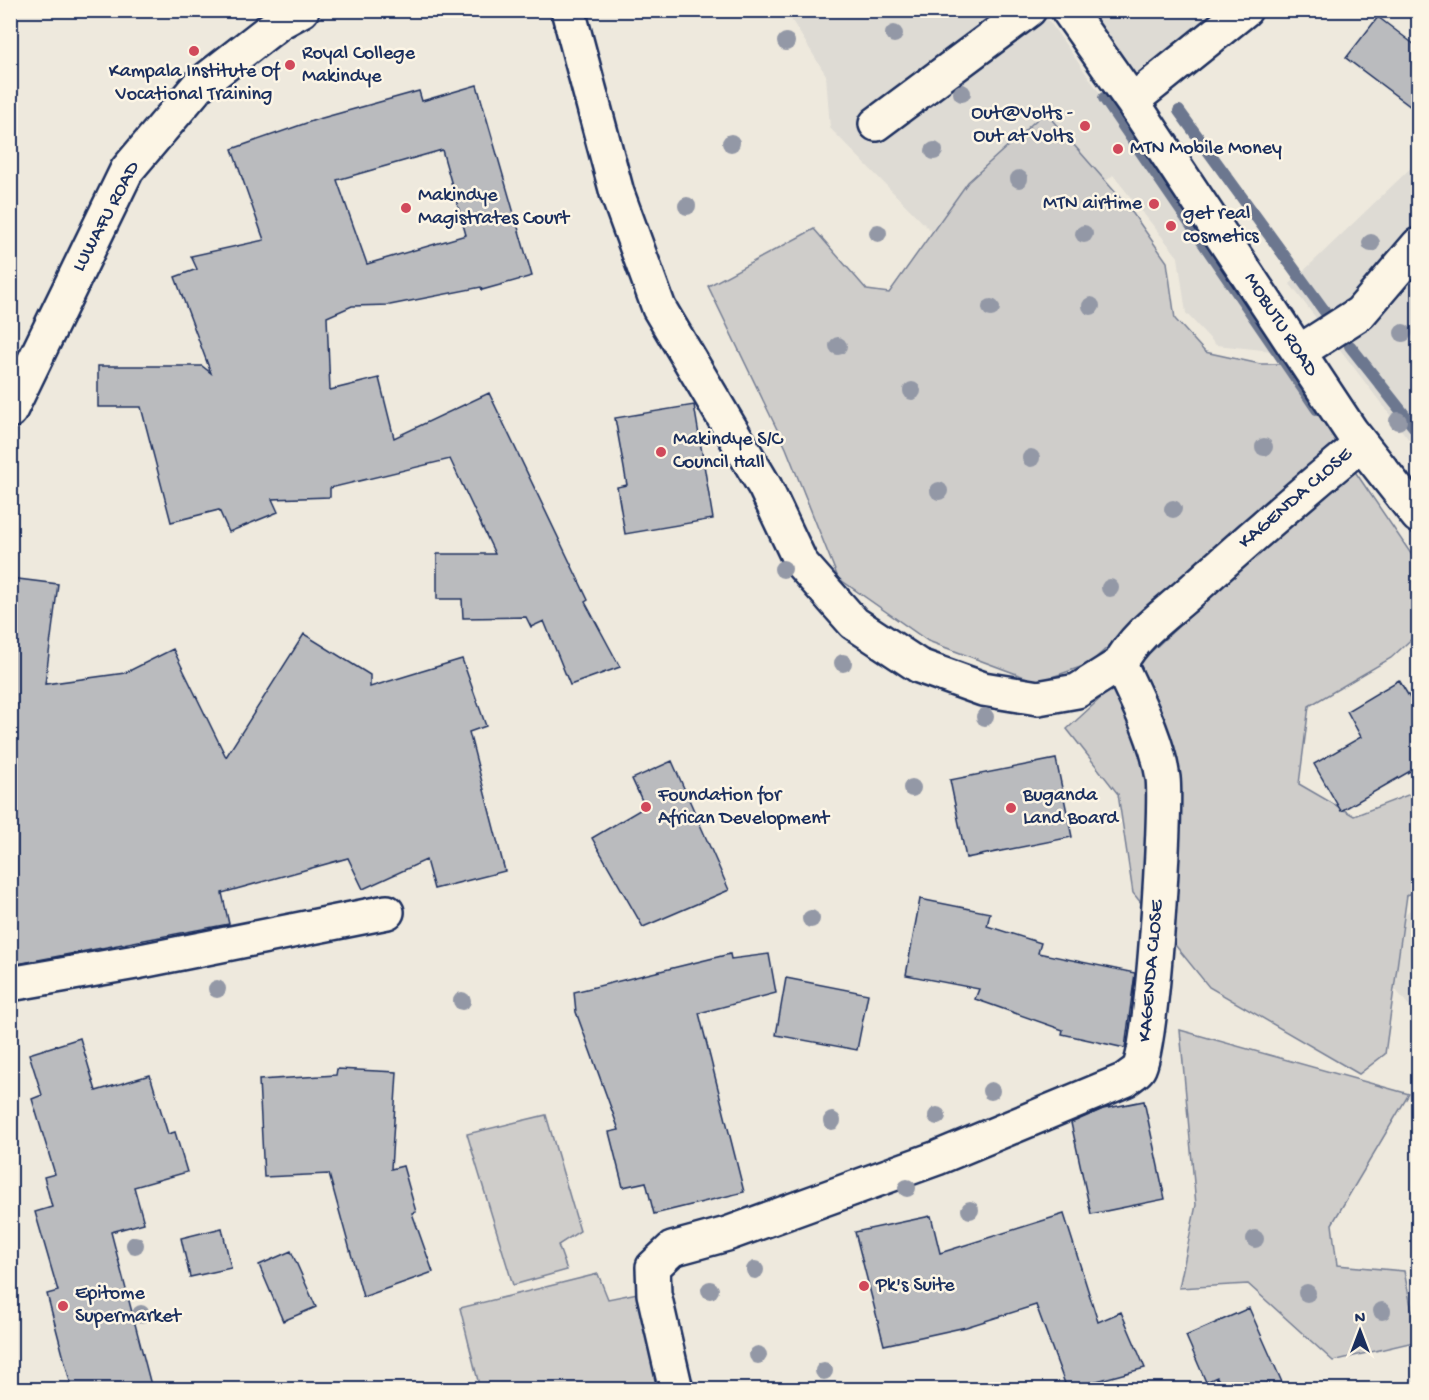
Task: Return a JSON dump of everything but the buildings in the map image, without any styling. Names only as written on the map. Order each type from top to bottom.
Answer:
[{"type":"street","points":[[568,10],[617,193],[658,309],[765,487],[801,563],[854,623],[919,666],[983,690],[1038,698],[1077,691],[1120,664]]},
{"type":"street","points":[[876,124],[1029,10]]},
{"type":"street","name":"MOBUTU ROAD","points":[[1068,10],[1132,101],[1361,444],[1419,516]]},
{"type":"street","points":[[1132,101],[1245,10]]},
{"type":"street","name":"LUWAFU ROAD","points":[[10,411],[128,170],[198,86],[294,12]]},
{"type":"street","points":[[1299,352],[1360,313],[1419,245]]},
{"type":"street","name":"KAGENDA CLOSE","points":[[676,1389],[654,1294],[653,1267],[672,1249],[727,1234],[937,1158],[1125,1080],[1140,1068],[1146,1047],[1156,938],[1162,860],[1163,781],[1156,745],[1120,664],[1127,649],[1158,620],[1257,531],[1361,444]]},
{"type":"street","points":[[10,984],[136,962],[387,912]]},
{"type":"shaded area","points":[[786,11],[1042,11],[1282,352],[1216,345],[1186,313],[1178,257],[1113,175],[1027,249],[968,182],[932,232],[830,128],[826,75]]},
{"type":"shaded area","points":[[1084,11],[1221,11],[1135,81]]},
{"type":"shaded area","points":[[1045,112],[1129,208],[1167,262],[1175,319],[1205,352],[1260,364],[1285,364],[1338,439],[1089,664],[1038,682],[928,641],[838,578],[786,448],[708,286],[814,229],[867,290],[889,293],[968,182]]},
{"type":"shaded area","points":[[1418,161],[1418,446],[1416,449],[1290,284]]},
{"type":"shaded area","points":[[1354,470],[1418,564],[1418,633],[1391,658],[1309,706],[1299,784],[1354,816],[1418,791],[1418,891],[1407,895],[1385,1054],[1359,1074],[1209,987],[1133,893],[1118,794],[1067,729],[1292,522]]},
{"type":"shaded area","points":[[1418,904],[1418,1016],[1360,948]]},
{"type":"shaded area","points":[[1180,1030],[1409,1094],[1332,1224],[1337,1265],[1404,1271],[1418,1341],[1333,1361],[1248,1284],[1179,1288],[1196,1205]]},
{"type":"shaded area","points":[[546,1115],[580,1231],[558,1245],[567,1270],[513,1285],[467,1134]]},
{"type":"shaded area","points":[[598,1274],[608,1299],[643,1292],[665,1389],[480,1389],[460,1308]]},
{"type":"waterway","points":[[1104,98],[1317,409]]},
{"type":"waterway","points":[[1179,111],[1326,313]]},
{"type":"waterway","points":[[1350,346],[1418,432]]},
{"type":"place","name":"Kampala Institute Of Vocational Training","points":[[194,51]]},
{"type":"place","name":"Royal College Makindye","points":[[290,65]]},
{"type":"place","name":"Out@Volts - Out at Volts","points":[[1085,126]]},
{"type":"place","name":"MTN Mobile Money","points":[[1118,149]]},
{"type":"place","name":"MTN airtime","points":[[1154,204]]},
{"type":"place","name":"Makindye Magistrates Court","points":[[406,208]]},
{"type":"place","name":"get real cosmetics","points":[[1171,226]]},
{"type":"place","name":"Makindye S/C Council Hall","points":[[661,452]]},
{"type":"place","name":"Foundation for African Development","points":[[646,807]]},
{"type":"place","name":"Buganda Land Board","points":[[1011,808]]},
{"type":"place","name":"Pk's Suite","points":[[864,1286]]},
{"type":"place","name":"Epitome Supermarket","points":[[63,1306]]}]
